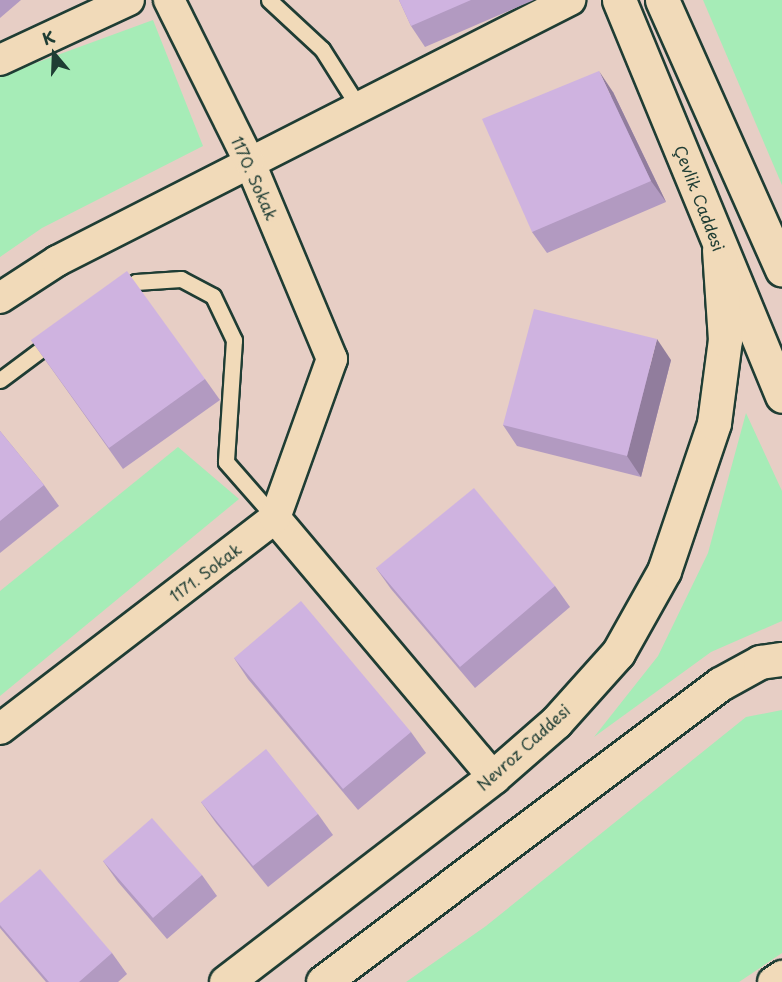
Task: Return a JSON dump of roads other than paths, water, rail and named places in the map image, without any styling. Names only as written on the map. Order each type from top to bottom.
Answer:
[{"type":"main road","name":"Çevlik Caddesi","points":[[619,0],[719,250],[782,396]]},
{"type":"main road","points":[[663,0],[782,270]]},
{"type":"main road","name":"Nevroz Caddesi","points":[[226,982],[493,777],[556,722],[618,652],[664,571],[714,423],[725,340],[719,250]]},
{"type":"main road","points":[[323,982],[720,684],[760,662],[782,659]]},
{"type":"street","points":[[0,60],[129,0]]},
{"type":"street","name":"1170. Sokak","points":[[169,0],[249,161],[332,359],[275,518]]},
{"type":"street","points":[[0,298],[57,261],[249,161],[570,0]]},
{"type":"street","points":[[275,518],[493,777]]},
{"type":"street","name":"1171. Sokak","points":[[0,729],[275,518]]},
{"type":"street","points":[[773,982],[782,976]]},
{"type":"lane","points":[[269,0],[322,49],[358,106]]},
{"type":"lane","points":[[107,302],[136,282],[181,279],[213,296],[234,340],[226,462],[275,518]]},
{"type":"lane","points":[[0,380],[70,329]]}]
